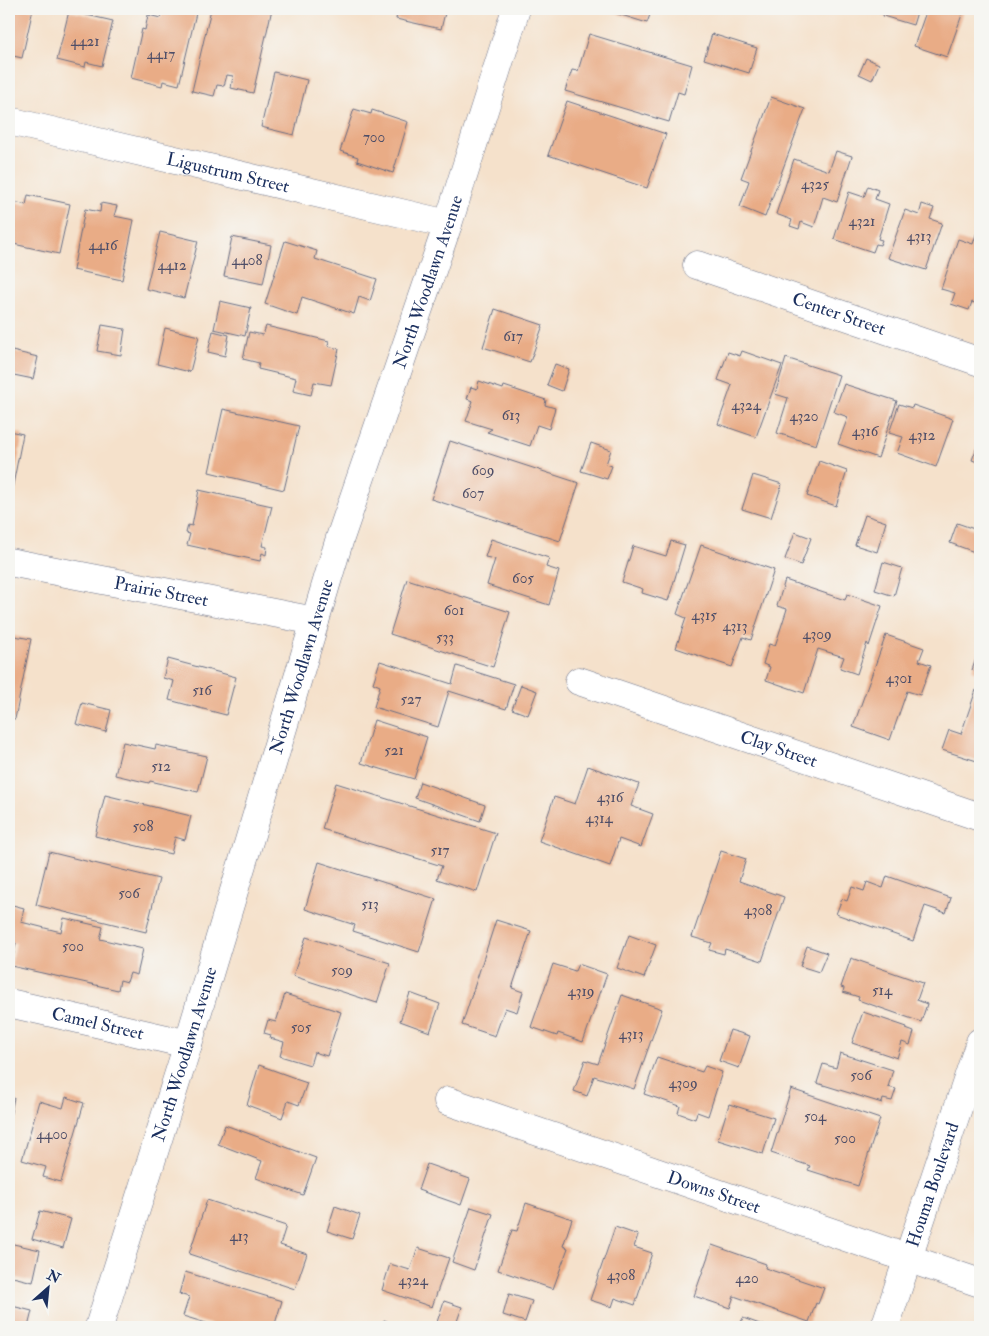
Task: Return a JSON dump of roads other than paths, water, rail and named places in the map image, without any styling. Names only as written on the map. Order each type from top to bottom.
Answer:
[{"type":"street","name":"North Woodlawn Avenue","points":[[99,1327],[188,1044],[340,538],[448,224],[516,9]]},
{"type":"street","name":"Ligustrum Street","points":[[9,121],[448,224]]},
{"type":"street","name":"Center Street","points":[[697,265],[980,362]]},
{"type":"street","name":"Prairie Street","points":[[9,562],[315,620]]},
{"type":"street","name":"Clay Street","points":[[579,681],[980,816]]},
{"type":"street","name":"Camel Street","points":[[9,1003],[188,1044]]},
{"type":"street","name":"Houma Boulevard","points":[[884,1327],[980,1042]]},
{"type":"street","name":"Downs Street","points":[[448,1101],[980,1283]]}]
